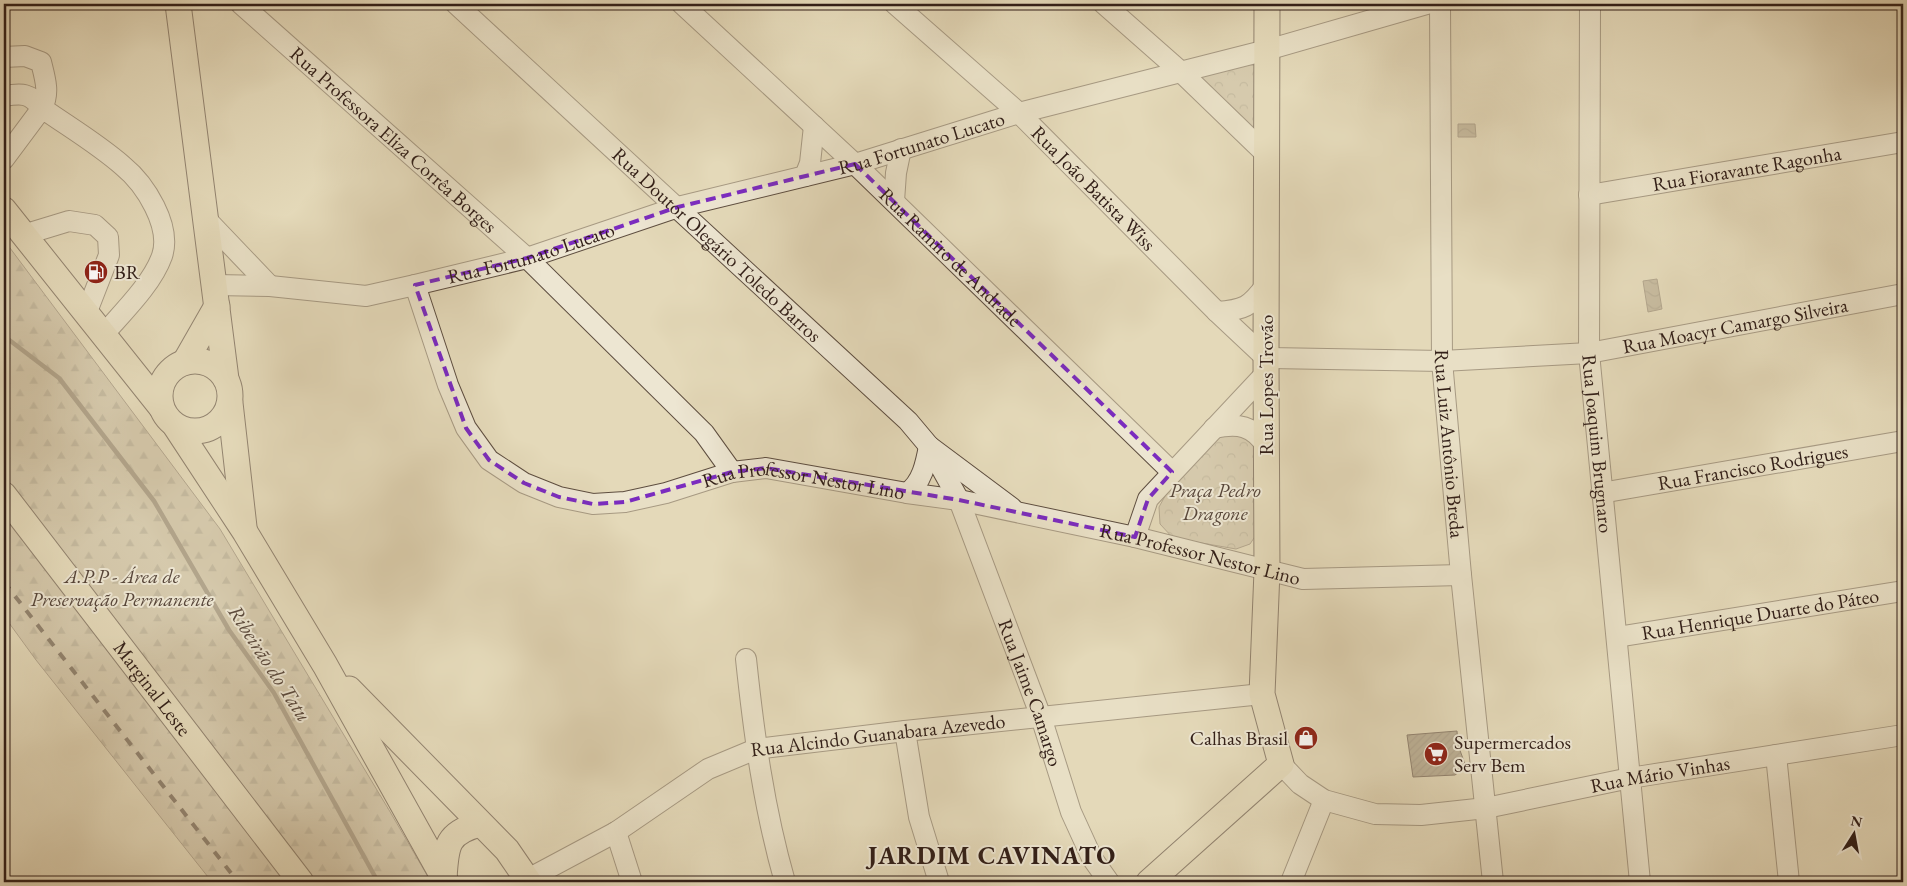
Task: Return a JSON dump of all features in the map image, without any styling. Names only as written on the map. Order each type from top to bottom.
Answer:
[{"type":"main road","name":"Rua Lopes Trovão","points":[[1267,4],[1266,366],[1268,570],[1262,694],[1281,764]]},
{"type":"main road","points":[[183,6],[206,220],[245,532]]},
{"type":"main road","points":[[4,210],[161,407]]},
{"type":"main road","points":[[216,295],[176,368],[161,385],[159,396],[161,407],[166,418],[176,427],[245,532],[325,665],[445,880]]},
{"type":"main road","points":[[110,344],[176,368],[197,361],[208,363],[219,370],[228,391],[226,414],[219,423],[208,430],[189,432],[176,427]]},
{"type":"main road","name":"Marginal Leste","points":[[4,496],[300,882]]},
{"type":"main road","points":[[325,665],[507,850],[528,881]]},
{"type":"main road","points":[[1149,882],[1281,764]]},
{"type":"main road","points":[[445,880],[448,845],[464,828],[480,824]]},
{"type":"street","name":"Rua Professora Eliza Corrêa Borges","points":[[241,4],[526,258],[704,433],[732,472]]},
{"type":"street","name":"Rua Doutor Olegário Toledo Barros","points":[[456,4],[678,206],[908,421],[928,446],[959,500]]},
{"type":"street","name":"Rua Ramiro de Andrade","points":[[682,4],[894,201],[1172,472]]},
{"type":"street","name":"Rua João Batista Wiss","points":[[894,4],[1019,113],[1217,312],[1266,366]]},
{"type":"street","points":[[1104,4],[1180,71],[1266,154]]},
{"type":"street","name":"Rua Fortunato Lucato","points":[[415,285],[526,258],[678,206],[855,164],[1019,113],[1267,50],[1427,4]]},
{"type":"street","name":"Rua Luiz Antônio Breda","points":[[1440,4],[1442,361],[1461,575],[1493,882]]},
{"type":"street","name":"Rua Joaquim Brugnaro","points":[[1590,4],[1589,353],[1640,882]]},
{"type":"street","points":[[4,57],[25,56],[41,62],[46,80],[47,98],[42,108],[4,159]]},
{"type":"street","points":[[4,96],[18,94],[32,96],[42,108],[124,166],[136,178],[160,216],[164,237],[163,254],[153,275],[110,344]]},
{"type":"street","points":[[806,176],[811,156],[814,126]]},
{"type":"street","name":"Rua Fioravante Ragonha","points":[[1590,195],[1903,142]]},
{"type":"street","points":[[894,201],[896,173],[901,149]]},
{"type":"street","points":[[206,220],[270,286]]},
{"type":"street","points":[[23,235],[69,221],[95,225],[108,237],[110,255],[86,314]]},
{"type":"street","points":[[216,295],[270,286],[366,296],[415,285]]},
{"type":"street","name":"Rua Professor Nestor Lino","points":[[415,285],[448,385],[466,428],[489,460],[524,483],[559,497],[593,504],[625,502],[666,493],[732,472],[766,468],[906,493],[959,500],[1135,537],[1303,579],[1461,575]]},
{"type":"street","points":[[1217,312],[1238,310],[1254,302],[1266,285]]},
{"type":"street","name":"Rua Moacyr Camargo Silveira","points":[[1266,366],[1442,361],[1589,353],[1903,294]]},
{"type":"street","points":[[1135,537],[1148,498],[1214,428],[1266,366]]},
{"type":"street","points":[[1214,428],[1230,425],[1246,428],[1259,435],[1267,447]]},
{"type":"street","name":"Rua Francisco Rodrigues","points":[[1601,493],[1903,441]]},
{"type":"street","points":[[906,493],[912,489],[922,474],[928,446],[1017,512]]},
{"type":"street","name":"Rua Jaime Camargo","points":[[959,500],[1041,717],[1071,812],[1092,858],[1109,882]]},
{"type":"street","name":"Rua Henrique Duarte do Páteo","points":[[1617,637],[1903,591]]},
{"type":"street","points":[[746,659],[756,749],[774,844],[785,882]]},
{"type":"street","name":"Rua Alcindo Guanabara Azevedo","points":[[528,881],[616,832],[708,769],[756,749],[905,731],[1262,694]]},
{"type":"street","points":[[905,731],[919,817],[940,882]]},
{"type":"street","name":"Rua Mário Vinhas","points":[[1281,764],[1300,784],[1324,800],[1375,814],[1421,815],[1486,808],[1630,778],[1903,735]]},
{"type":"street","points":[[1776,755],[1789,882]]},
{"type":"street","points":[[1291,882],[1324,800]]},
{"type":"street","points":[[616,832],[632,882]]},
{"type":"highlighted area","points":[[855,164],[1172,472],[1148,499],[1135,537],[959,500],[766,468],[732,472],[625,502],[593,504],[559,497],[524,483],[489,460],[466,428],[415,285],[527,258],[678,207]]},
{"type":"green space","points":[[1248,64],[1257,66],[1255,131],[1199,82],[1203,73]]},
{"type":"green space","name":"A.P.P - Área de Preservação Permanente","points":[[4,240],[220,529],[431,882],[212,882],[36,660],[4,616]]},
{"type":"green space","name":"Praça Pedro Dragone","points":[[1233,429],[1258,442],[1258,532],[1250,544],[1236,549],[1173,538],[1160,524],[1159,507],[1169,489],[1220,434]]},
{"type":"water","points":[[1458,124],[1475,124],[1476,137],[1458,137]]},
{"type":"water","points":[[1657,279],[1662,309],[1648,312],[1643,281]]},
{"type":"building","name":"Supermercados Serv Bem","points":[[1457,731],[1458,745],[1465,764],[1459,772],[1455,775],[1413,777],[1407,735]]},
{"type":"waterway","name":"Ribeirão do Tatu","points":[[4,336],[59,378],[154,501],[229,630],[274,693],[378,882]]},
{"type":"railway","points":[[4,582],[238,882]]},
{"type":"place","name":"BR","points":[[96,272]]},
{"type":"place","name":"Calhas Brasil","points":[[1306,738]]},
{"type":"place","name":"Supermercados Serv Bem","points":[[1436,754]]},
{"type":"district","name":"JARDIM CAVINATO","points":[[992,855]]}]
